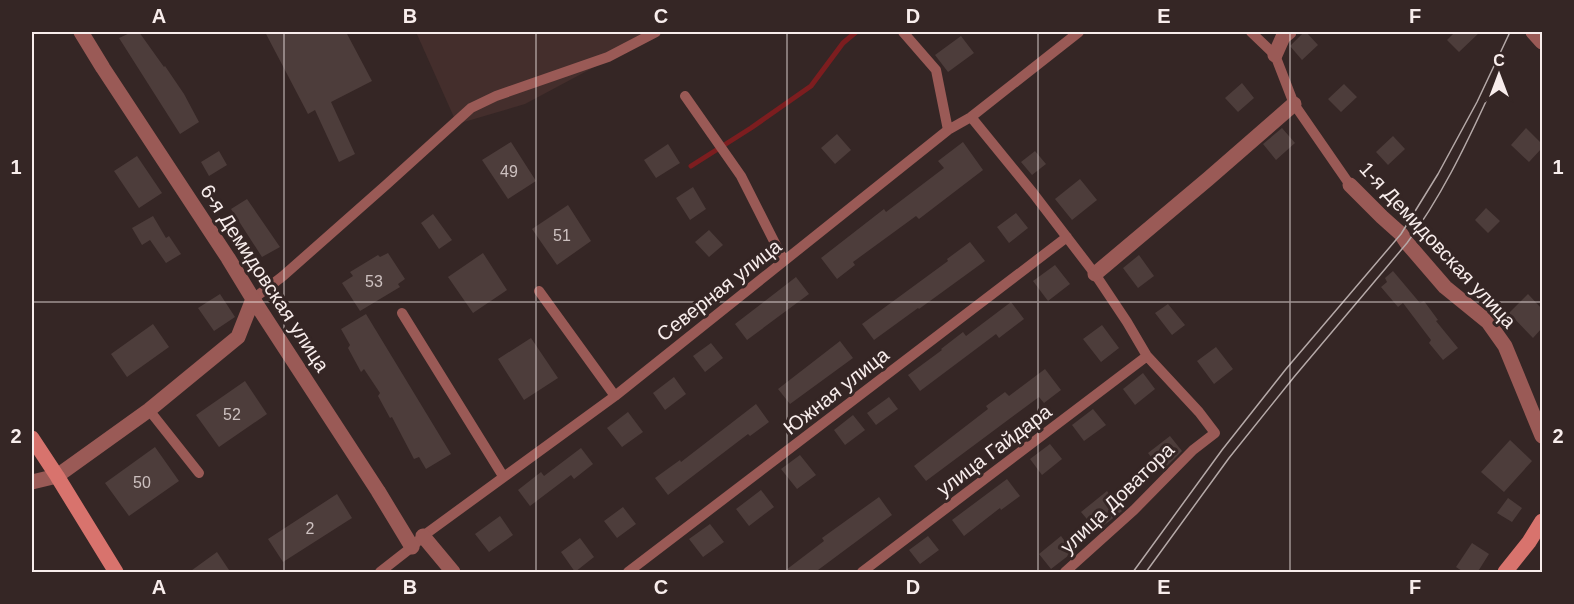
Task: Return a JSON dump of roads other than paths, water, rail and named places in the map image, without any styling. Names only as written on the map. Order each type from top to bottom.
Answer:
[{"type":"main road","points":[[32,438],[116,573]]},
{"type":"main road","points":[[1505,573],[1542,521]]},
{"type":"street","name":"6-я Демидовская улица","points":[[81,32],[378,491],[418,542],[453,573]]},
{"type":"street","points":[[1275,56],[1283,37],[1288,32]]},
{"type":"street","points":[[1533,32],[1542,43]]},
{"type":"street","points":[[1095,274],[1294,104]]},
{"type":"street","name":"1-я Демидовская улица","points":[[1350,185],[1401,234],[1445,286],[1488,322],[1505,346],[1542,436]]},
{"type":"street","points":[[32,482],[57,476],[149,410],[238,337],[253,299]]},
{"type":"lane","points":[[253,299],[283,276],[471,108],[496,96],[608,57],[656,32]]},
{"type":"lane","points":[[903,32],[936,70],[948,130]]},
{"type":"lane","name":"Северная улица","points":[[380,573],[503,476],[615,396],[948,130],[971,117],[1079,32]]},
{"type":"lane","name":"1-я Демидовская улица","points":[[1251,32],[1275,56],[1294,104],[1350,185]]},
{"type":"lane","points":[[685,96],[741,176],[784,261]]},
{"type":"lane","points":[[971,117],[1095,274],[1147,356]]},
{"type":"lane","name":"Южная улица","points":[[628,573],[1067,237]]},
{"type":"lane","points":[[539,291],[615,396]]},
{"type":"lane","points":[[402,313],[503,476]]},
{"type":"lane","name":"улица Доватора","points":[[1065,573],[1134,510],[1193,450],[1215,433],[1199,412],[1147,356]]},
{"type":"lane","name":"улица Гайдара","points":[[862,573],[1147,356]]},
{"type":"lane","points":[[149,410],[199,473]]},
{"type":"waterway","points":[[691,166],[811,86],[843,43],[856,32]]},
{"type":"tram line","points":[[1133,572],[1222,450],[1286,369],[1401,234],[1438,174],[1477,102],[1510,32]]},
{"type":"tram line","points":[[1146,572],[1229,458],[1407,243],[1441,191],[1488,97]]}]
